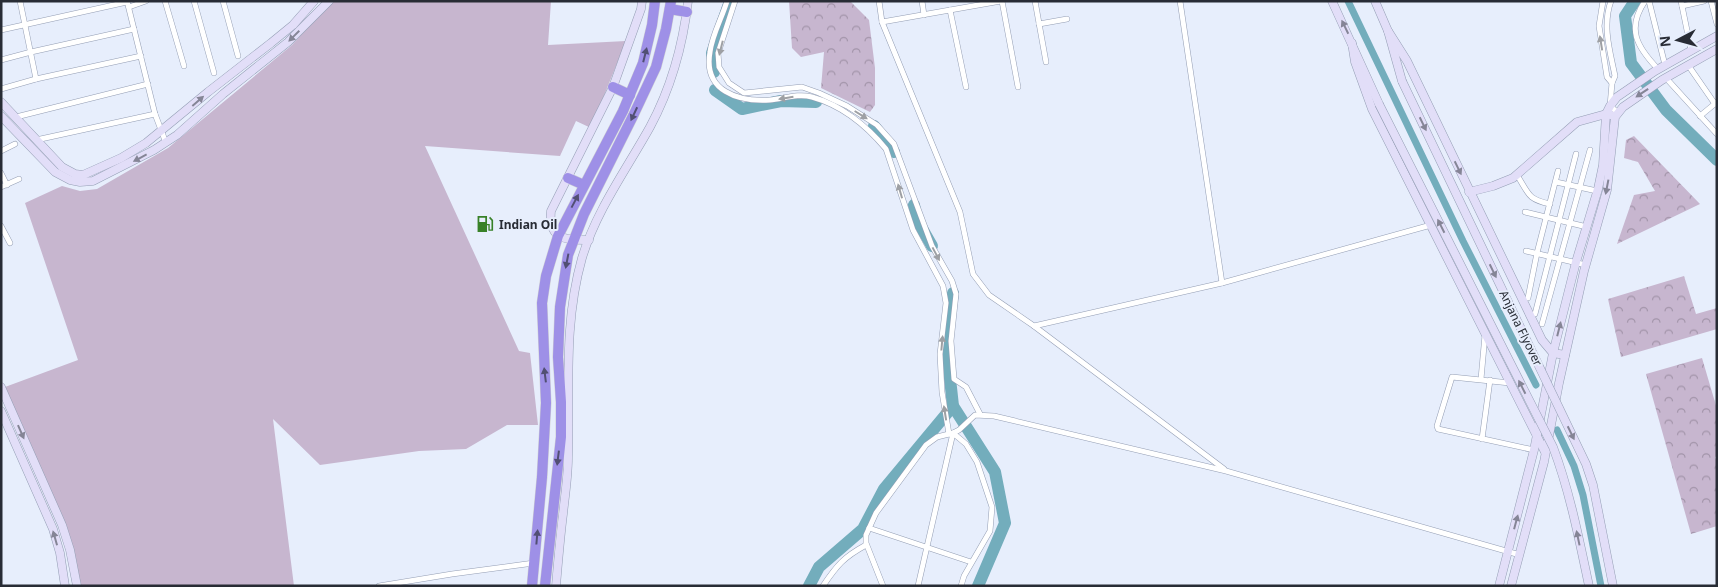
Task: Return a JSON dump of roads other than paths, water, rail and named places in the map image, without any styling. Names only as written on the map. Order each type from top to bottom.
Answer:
[{"type":"highway","points":[[532,586],[542,477],[546,403],[542,303],[546,276],[558,236],[630,95],[643,63],[652,25],[655,1]]},
{"type":"highway","points":[[545,586],[561,437],[558,357],[560,306],[568,255],[584,214],[656,67],[670,5],[687,6]]},
{"type":"highway","points":[[613,87],[630,95]]},
{"type":"highway","points":[[568,178],[584,186]]},
{"type":"street","points":[[20,1],[36,79]]},
{"type":"street","points":[[1,30],[128,3],[146,1]]},
{"type":"street","points":[[165,1],[184,66]]},
{"type":"street","points":[[194,1],[214,73]]},
{"type":"street","points":[[223,1],[238,56]]},
{"type":"street","points":[[1,102],[62,167],[75,174],[83,175],[121,158],[161,133],[208,92],[293,25],[314,1]]},
{"type":"street","points":[[1,116],[55,172],[70,180],[80,182],[93,181],[166,143],[288,42],[329,1]]},
{"type":"street","points":[[589,240],[573,240],[558,236],[550,222],[551,211],[613,87],[626,54],[642,1]]},
{"type":"street","points":[[727,1],[710,52],[709,68],[715,84],[731,96],[748,101],[772,100],[794,96],[810,97],[839,109],[859,122],[886,149],[913,230],[943,286],[946,303],[940,354],[942,392],[950,434],[918,586]]},
{"type":"street","points":[[735,1],[718,53],[719,67],[729,83],[744,93],[802,87],[819,93],[847,106],[877,125],[894,144],[932,246],[952,281],[956,294],[951,341],[954,379],[966,387],[978,414]]},
{"type":"street","points":[[879,1],[882,22],[960,212],[973,274],[989,295],[1034,326],[1226,471]]},
{"type":"street","points":[[922,1],[924,15]]},
{"type":"street","points":[[960,1],[961,8]]},
{"type":"street","points":[[882,22],[1002,1],[1018,87]]},
{"type":"street","points":[[1035,1],[1046,62]]},
{"type":"street","points":[[1180,1],[1222,283]]},
{"type":"street","points":[[1332,1],[1352,43],[1355,62],[1372,109],[1545,452]]},
{"type":"street","points":[[1374,1],[1388,32],[1407,61],[1542,340],[1553,353],[1565,355]]},
{"type":"street","points":[[1603,1],[1599,26],[1607,77],[1612,83]]},
{"type":"street","points":[[1610,106],[1612,83],[1615,76],[1606,26],[1611,1]]},
{"type":"street","points":[[1645,1],[1636,20],[1637,38],[1643,54],[1659,68]]},
{"type":"street","points":[[1649,1],[1659,68]]},
{"type":"street","points":[[1691,50],[1681,4],[1704,1]]},
{"type":"street","points":[[1711,1],[1717,24]]},
{"type":"street","points":[[128,3],[155,114],[166,143]]},
{"type":"street","points":[[556,586],[568,457],[570,314],[579,272],[589,240],[604,206],[659,109],[677,60],[683,37],[687,6]]},
{"type":"street","points":[[950,10],[966,86]]},
{"type":"street","points":[[1039,24],[1068,19]]},
{"type":"street","points":[[1,60],[134,29]]},
{"type":"street","name":"Anjana Flyover","points":[[1388,32],[1402,80],[1586,464],[1593,485],[1613,586]]},
{"type":"street","points":[[1499,586],[1534,450],[1553,353],[1603,165],[1606,114],[1617,97],[1659,68],[1717,36]]},
{"type":"street","name":"Anjana Flyover","points":[[1352,43],[1379,104],[1553,448],[1570,499],[1589,586]]},
{"type":"street","points":[[1469,192],[1499,184],[1516,175],[1577,122],[1618,112],[1664,79],[1717,49]]},
{"type":"street","points":[[1,89],[36,79],[141,56]]},
{"type":"street","points":[[1688,65],[1716,103],[1700,116]]},
{"type":"street","points":[[1664,79],[1717,134]]},
{"type":"street","points":[[16,117],[148,84]]},
{"type":"street","points":[[1610,106],[1618,112]]},
{"type":"street","points":[[1511,586],[1545,452],[1586,264],[1607,190],[1618,112]]},
{"type":"street","points":[[36,140],[155,114]]},
{"type":"street","points":[[1,151],[15,144]]},
{"type":"street","points":[[1542,324],[1590,150]]},
{"type":"street","points":[[1535,314],[1576,154]]},
{"type":"street","points":[[1528,298],[1558,171]]},
{"type":"street","points":[[1,173],[4,186],[19,179]]},
{"type":"street","points":[[1516,175],[1531,197],[1536,201],[1550,204]]},
{"type":"street","points":[[1556,182],[1597,191]]},
{"type":"street","points":[[1524,212],[1587,227]]},
{"type":"street","points":[[1034,326],[1222,283],[1431,225]]},
{"type":"street","points":[[1,226],[10,243]]},
{"type":"street","points":[[1526,251],[1586,264]]},
{"type":"street","points":[[1481,380],[1486,332]]},
{"type":"street","points":[[1511,383],[1452,377],[1437,426],[1440,430],[1534,450]]},
{"type":"street","points":[[1482,439],[1490,380]]},
{"type":"street","points":[[1,387],[62,525],[70,550],[77,586]]},
{"type":"street","points":[[1,411],[53,529],[60,553],[65,586]]},
{"type":"street","points":[[883,586],[866,544],[866,535],[876,513],[926,445],[938,437],[959,430],[978,414],[994,416],[1226,471],[1520,555]]},
{"type":"street","points":[[950,434],[966,444],[977,462],[992,507],[990,531],[971,562],[961,586]]},
{"type":"street","points":[[869,528],[971,562]]},
{"type":"street","points":[[823,586],[837,566],[848,555],[866,544]]},
{"type":"street","points":[[379,586],[534,563]]},
{"type":"waterway","points":[[714,72],[712,53],[730,1]]},
{"type":"waterway","points":[[1348,1],[1463,241],[1536,385]]},
{"type":"waterway","points":[[1635,1],[1625,16],[1631,63],[1666,110],[1717,160]]},
{"type":"waterway","points":[[715,90],[742,109],[781,101],[816,102]]},
{"type":"waterway","points":[[874,126],[894,152]]},
{"type":"waterway","points":[[914,205],[916,218],[932,246]]},
{"type":"waterway","points":[[953,293],[946,342],[953,406],[995,472],[1005,523],[978,586]]},
{"type":"waterway","points":[[809,586],[819,567],[863,529],[884,489],[953,406]]},
{"type":"waterway","points":[[1557,430],[1574,466],[1583,495],[1601,586]]},
{"type":"place","name":"Indian Oil","points":[[485,224]]}]
